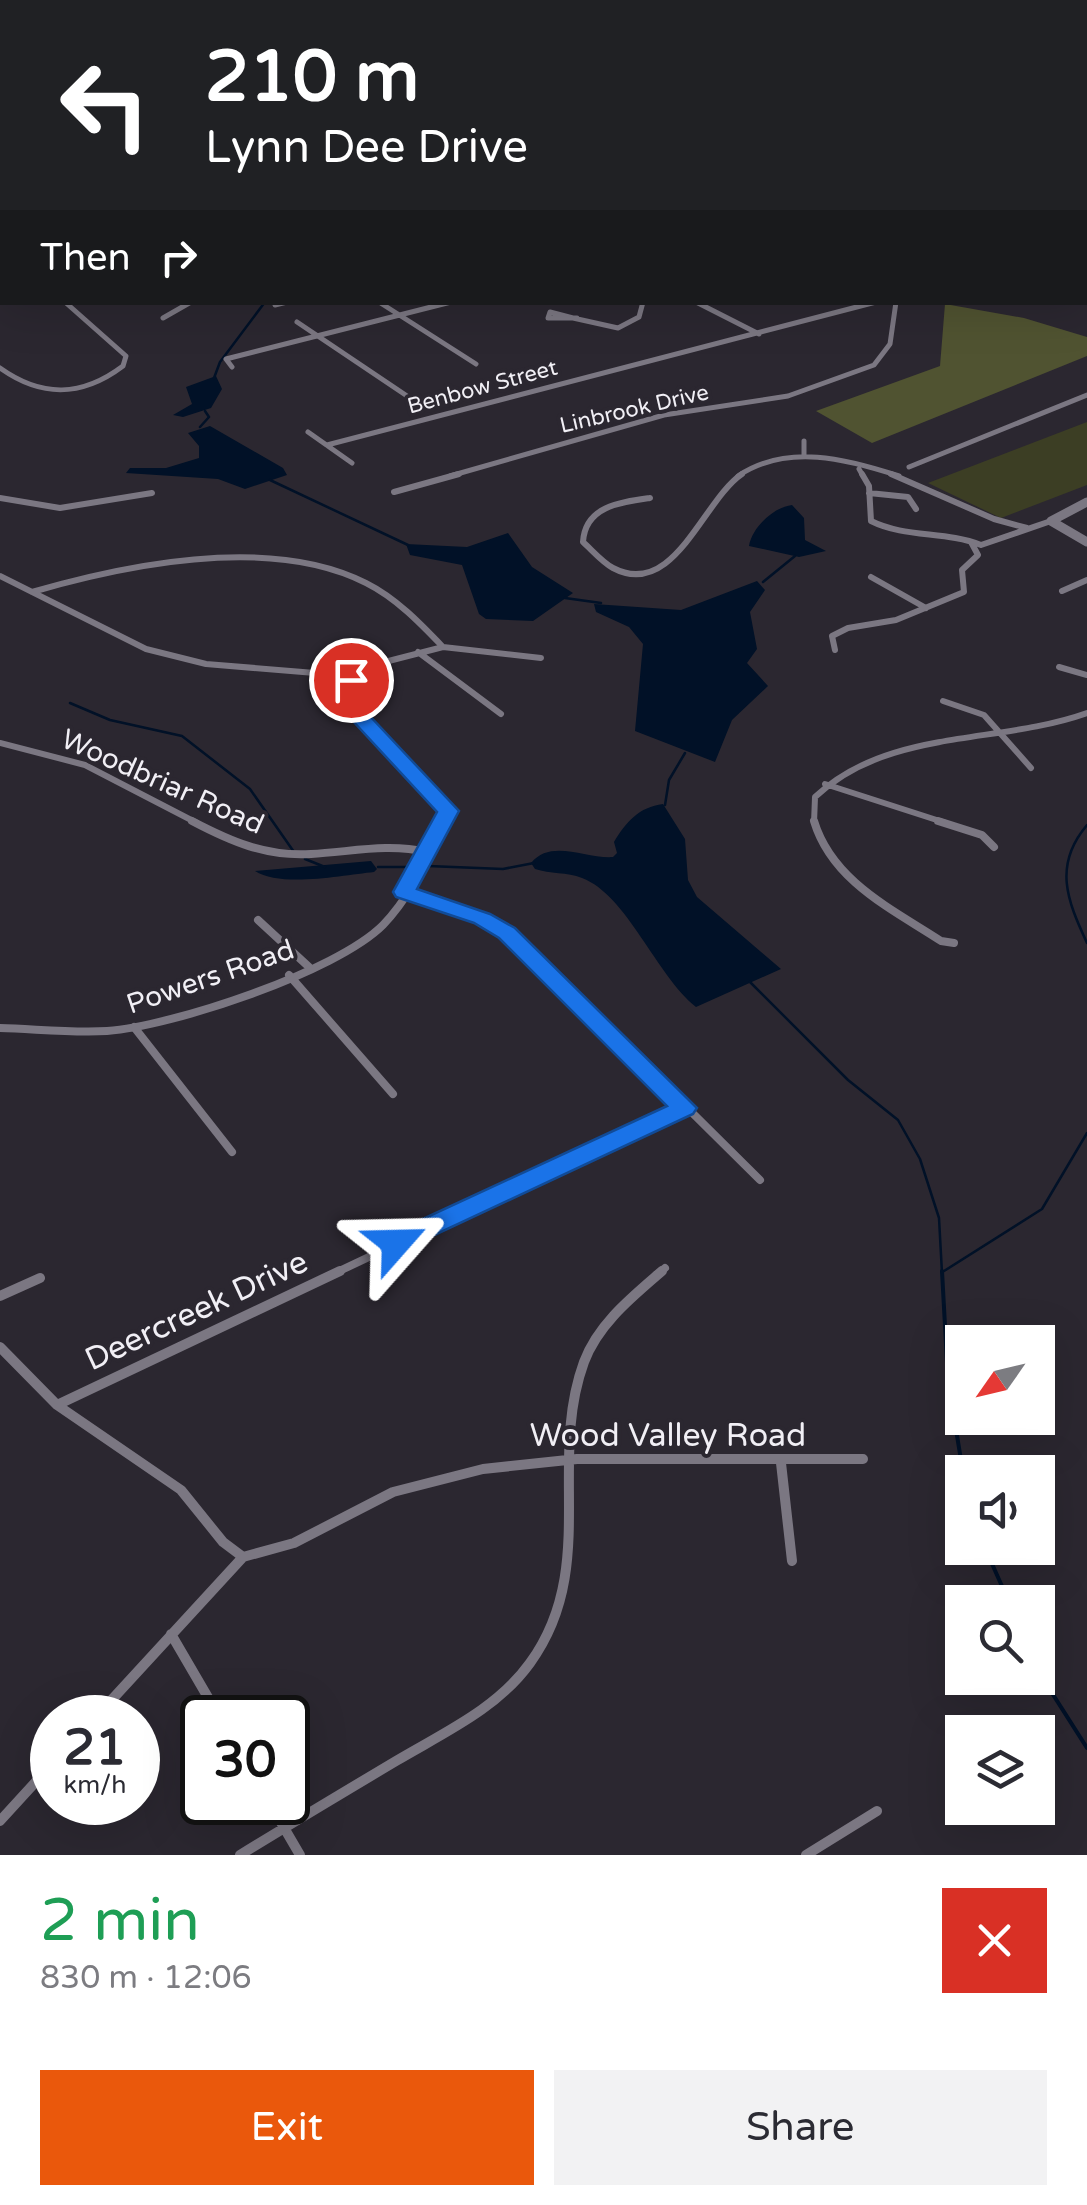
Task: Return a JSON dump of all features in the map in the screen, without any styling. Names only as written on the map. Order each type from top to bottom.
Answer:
[{"type":"street","points":[[0,368],[25,387],[46,393],[89,387],[110,378],[123,366],[126,356],[68,305]]},
{"type":"street","points":[[163,318],[186,305]]},
{"type":"street","points":[[384,305],[476,364]]},
{"type":"street","points":[[232,366],[226,359],[440,305]]},
{"type":"street","points":[[577,318],[600,327],[627,325],[639,317],[642,305]]},
{"type":"street","points":[[702,305],[760,335]]},
{"type":"street","name":"Benbow Street","points":[[327,445],[865,305]]},
{"type":"street","name":"Linbrook Drive","points":[[394,492],[664,414],[788,396],[874,365],[890,344],[896,305]]},
{"type":"street","points":[[297,322],[413,400]]},
{"type":"street","points":[[909,467],[1087,395]]},
{"type":"street","points":[[308,432],[352,463]]},
{"type":"street","points":[[804,441],[804,456]]},
{"type":"street","points":[[650,498],[602,509],[588,518],[582,530],[583,542],[620,571],[636,574],[655,569],[684,548],[739,474],[774,459],[804,456],[915,483],[1006,525],[1027,528]]},
{"type":"street","points":[[856,466],[869,489],[871,520],[889,530],[953,534],[971,542],[994,544],[1087,502]]},
{"type":"street","points":[[869,489],[908,497],[916,508]]},
{"type":"street","points":[[0,498],[24,506],[60,508],[152,493]]},
{"type":"street","points":[[1051,520],[1087,542]]},
{"type":"street","points":[[835,650],[832,636],[848,628],[896,620],[964,592],[962,570],[978,555],[971,542]]},
{"type":"street","points":[[32,592],[158,564],[309,565],[356,578],[391,599],[443,647]]},
{"type":"street","points":[[0,576],[124,638],[174,658],[276,673],[350,669],[443,647],[541,658]]},
{"type":"street","points":[[871,577],[926,608]]},
{"type":"street","points":[[1062,590],[1087,580]]},
{"type":"street","points":[[418,652],[501,714]]},
{"type":"street","points":[[1059,667],[1087,676]]},
{"type":"street","name":"Powers Road","points":[[0,1028],[134,1028],[155,1024],[288,975],[367,940],[394,912],[448,811],[358,715],[350,669]]},
{"type":"street","points":[[942,701],[979,710],[1006,734],[1031,768]]},
{"type":"street","points":[[954,944],[941,942],[828,857],[814,834],[812,812],[825,784],[861,762],[883,755],[1052,727],[1087,713]]},
{"type":"street","name":"Woodbriar Road","points":[[0,742],[85,765],[249,848],[306,855],[395,844],[427,852]]},
{"type":"street","points":[[825,784],[982,834],[994,846]]},
{"type":"street","points":[[404,892],[482,918],[507,933],[760,1180]]},
{"type":"street","points":[[258,920],[308,967]]},
{"type":"street","points":[[288,975],[393,1094]]},
{"type":"street","points":[[134,1028],[232,1152]]},
{"type":"street","name":"Deercreek Drive","points":[[56,1405],[684,1108]]},
{"type":"street","points":[[240,1855],[475,1718],[532,1658],[561,1599],[569,1549],[569,1416],[576,1376],[593,1338],[619,1304],[665,1268]]},
{"type":"street","points":[[0,1296],[40,1278]]},
{"type":"street","points":[[0,1348],[56,1405],[181,1490],[223,1542],[247,1558]]},
{"type":"street","name":"Wood Valley Road","points":[[116,1695],[247,1558],[276,1551],[378,1498],[429,1481],[497,1466],[570,1458],[781,1463],[863,1459]]},
{"type":"street","points":[[781,1463],[792,1561]]},
{"type":"street","points":[[171,1634],[207,1695]]},
{"type":"street","points":[[0,1821],[30,1788]]},
{"type":"street","points":[[806,1855],[877,1811]]},
{"type":"street","points":[[282,1825],[300,1855]]},
{"type":"green space","points":[[945,305],[1024,318],[1087,337],[1087,356],[872,443],[816,411],[940,366]]},
{"type":"green space","points":[[1087,422],[1087,485],[1001,518],[928,483]]},
{"type":"water","points":[[216,376],[222,389],[211,408],[183,417],[173,415],[192,404],[186,387]]},
{"type":"water","points":[[210,426],[283,468],[287,475],[245,489],[218,479],[126,473],[130,468],[166,468],[199,458],[199,446],[188,433]]},
{"type":"water","points":[[792,505],[804,518],[805,540],[826,551],[799,557],[749,546],[765,519]]},
{"type":"water","points":[[508,533],[532,567],[573,593],[533,621],[486,619],[479,614],[462,565],[410,555],[406,544],[467,547]]},
{"type":"water","points":[[757,581],[765,590],[750,612],[757,649],[747,663],[768,686],[732,720],[715,762],[635,731],[643,644],[629,627],[596,612],[594,604],[681,610]]},
{"type":"water","points":[[663,804],[685,839],[688,880],[697,897],[781,969],[696,1007],[598,887],[576,876],[535,869],[531,863],[548,852],[559,851],[613,857],[617,853],[614,842],[628,822],[647,808]]},
{"type":"water","points":[[371,861],[377,869],[374,872],[313,879],[280,879],[255,871]]},
{"type":"waterway","points":[[214,378],[220,362],[263,305]]},
{"type":"waterway","points":[[200,427],[209,417],[205,411]]},
{"type":"waterway","points":[[270,480],[408,545]]},
{"type":"waterway","points":[[763,582],[795,556]]},
{"type":"waterway","points":[[565,598],[601,603]]},
{"type":"waterway","points":[[70,703],[110,720],[182,736],[250,789],[294,852]]},
{"type":"waterway","points":[[665,805],[669,780],[685,753]]},
{"type":"waterway","points":[[1087,825],[1076,840],[1067,869],[1069,897],[1087,943]]},
{"type":"waterway","points":[[305,859],[325,867]]},
{"type":"waterway","points":[[428,866],[503,869],[534,863]]},
{"type":"waterway","points":[[378,867],[420,867]]},
{"type":"waterway","points":[[750,982],[848,1080],[898,1120],[920,1159],[939,1218],[942,1273]]},
{"type":"waterway","points":[[944,1271],[1042,1209],[1087,1133]]},
{"type":"waterway","points":[[942,1271],[948,1381],[960,1455]]},
{"type":"waterway","points":[[993,1565],[1001,1585]]},
{"type":"waterway","points":[[1053,1695],[1087,1748]]},
{"type":"route","points":[[351,680],[358,715],[444,802],[448,811],[445,824],[404,892],[482,918],[507,933],[530,951],[684,1108],[396,1243]]}]
